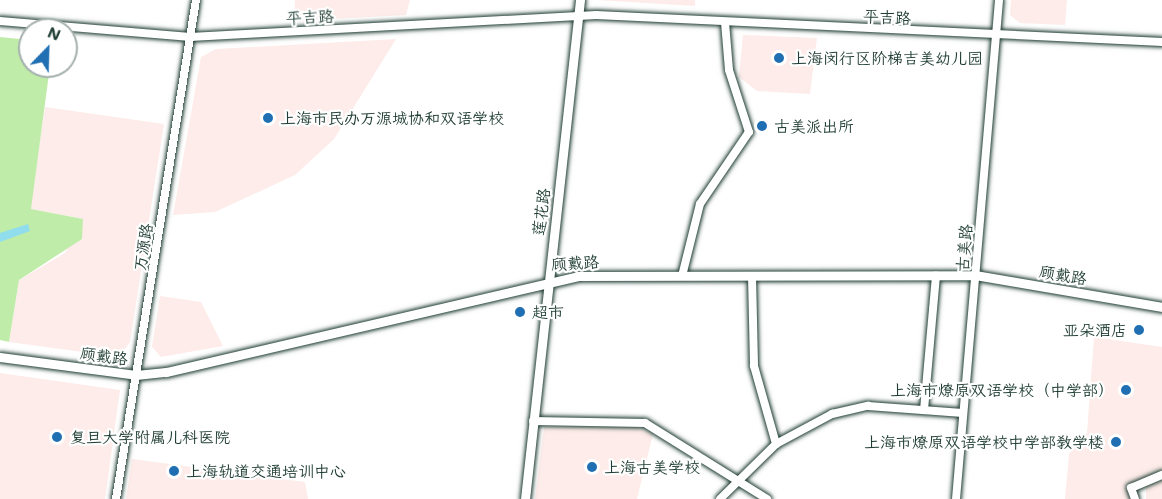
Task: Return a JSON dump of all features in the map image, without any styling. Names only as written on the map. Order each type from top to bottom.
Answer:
[{"type":"main road","name":"莲花路","points":[[525,499],[580,0]]},
{"type":"main road","name":"顾戴路","points":[[0,357],[136,375],[197,367],[548,280],[682,276],[975,275],[1162,307]]},
{"type":"street","name":"万源路","points":[[116,499],[196,0]]},
{"type":"street","name":"古美路","points":[[956,499],[999,0]]},
{"type":"street","name":"平吉路","points":[[0,21],[190,37],[578,15],[1162,42]]},
{"type":"street","points":[[682,276],[700,204],[749,132],[729,70],[725,22]]},
{"type":"street","points":[[752,276],[754,366],[776,444]]},
{"type":"street","points":[[924,410],[936,276]]},
{"type":"street","points":[[720,499],[736,478],[776,444],[844,410],[924,410],[963,413]]},
{"type":"street","points":[[533,420],[645,423],[767,499]]},
{"type":"street","points":[[1135,499],[1131,488],[1162,476]]},
{"type":"shaded area","points":[[295,0],[410,0],[406,15],[294,21]]},
{"type":"shaded area","points":[[597,0],[695,0],[695,6]]},
{"type":"shaded area","points":[[1011,0],[1067,0],[1065,25],[1020,23],[1010,15]]},
{"type":"shaded area","name":"上海闵行区阶梯吉美幼儿园","points":[[743,35],[817,38],[810,94],[757,91],[739,77]]},
{"type":"shaded area","name":"上海市民办万源城协和双语学校","points":[[396,39],[334,139],[295,175],[215,212],[173,215],[201,57],[216,49]]},
{"type":"shaded area","points":[[45,107],[164,124],[130,342],[119,357],[9,342],[19,280],[65,253],[83,219],[30,209]]},
{"type":"shaded area","points":[[160,296],[201,302],[223,346],[161,357],[152,347]]},
{"type":"shaded area","name":"上海市燎原双语学校（中学部）","points":[[1094,337],[1162,347],[1162,475],[1131,488],[1130,499],[1065,499],[1069,454],[1087,433]]},
{"type":"shaded area","name":"复旦大学附属儿科医院","points":[[0,373],[120,390],[105,499],[0,499]]},
{"type":"shaded area","name":"上海古美学校","points":[[544,427],[636,427],[653,434],[637,499],[535,499]]},
{"type":"shaded area","name":"上海轨道交通培训中心","points":[[132,459],[305,482],[308,499],[126,499]]},
{"type":"shaded area","points":[[1162,480],[1162,499],[1146,499],[1146,487]]},
{"type":"green space","points":[[0,37],[18,39],[18,78],[48,78],[31,209],[83,219],[82,239],[19,280],[9,342],[0,340]]},
{"type":"water","points":[[28,224],[30,231],[0,242],[0,233]]},
{"type":"place","name":"上海闵行区阶梯吉美幼儿园","points":[[779,58]]},
{"type":"place","name":"上海市民办万源城协和双语学校","points":[[268,118]]},
{"type":"place","name":"古美派出所","points":[[762,126]]},
{"type":"place","name":"超市","points":[[520,312]]},
{"type":"place","name":"亚朵酒店","points":[[1139,330]]},
{"type":"place","name":"上海市燎原双语学校（中学部）","points":[[1126,390]]},
{"type":"place","name":"复旦大学附属儿科医院","points":[[57,437]]},
{"type":"place","name":"上海市燎原双语学校中学部教学楼","points":[[1116,442]]},
{"type":"place","name":"上海古美学校","points":[[592,467]]},
{"type":"place","name":"上海轨道交通培训中心","points":[[174,471]]}]
